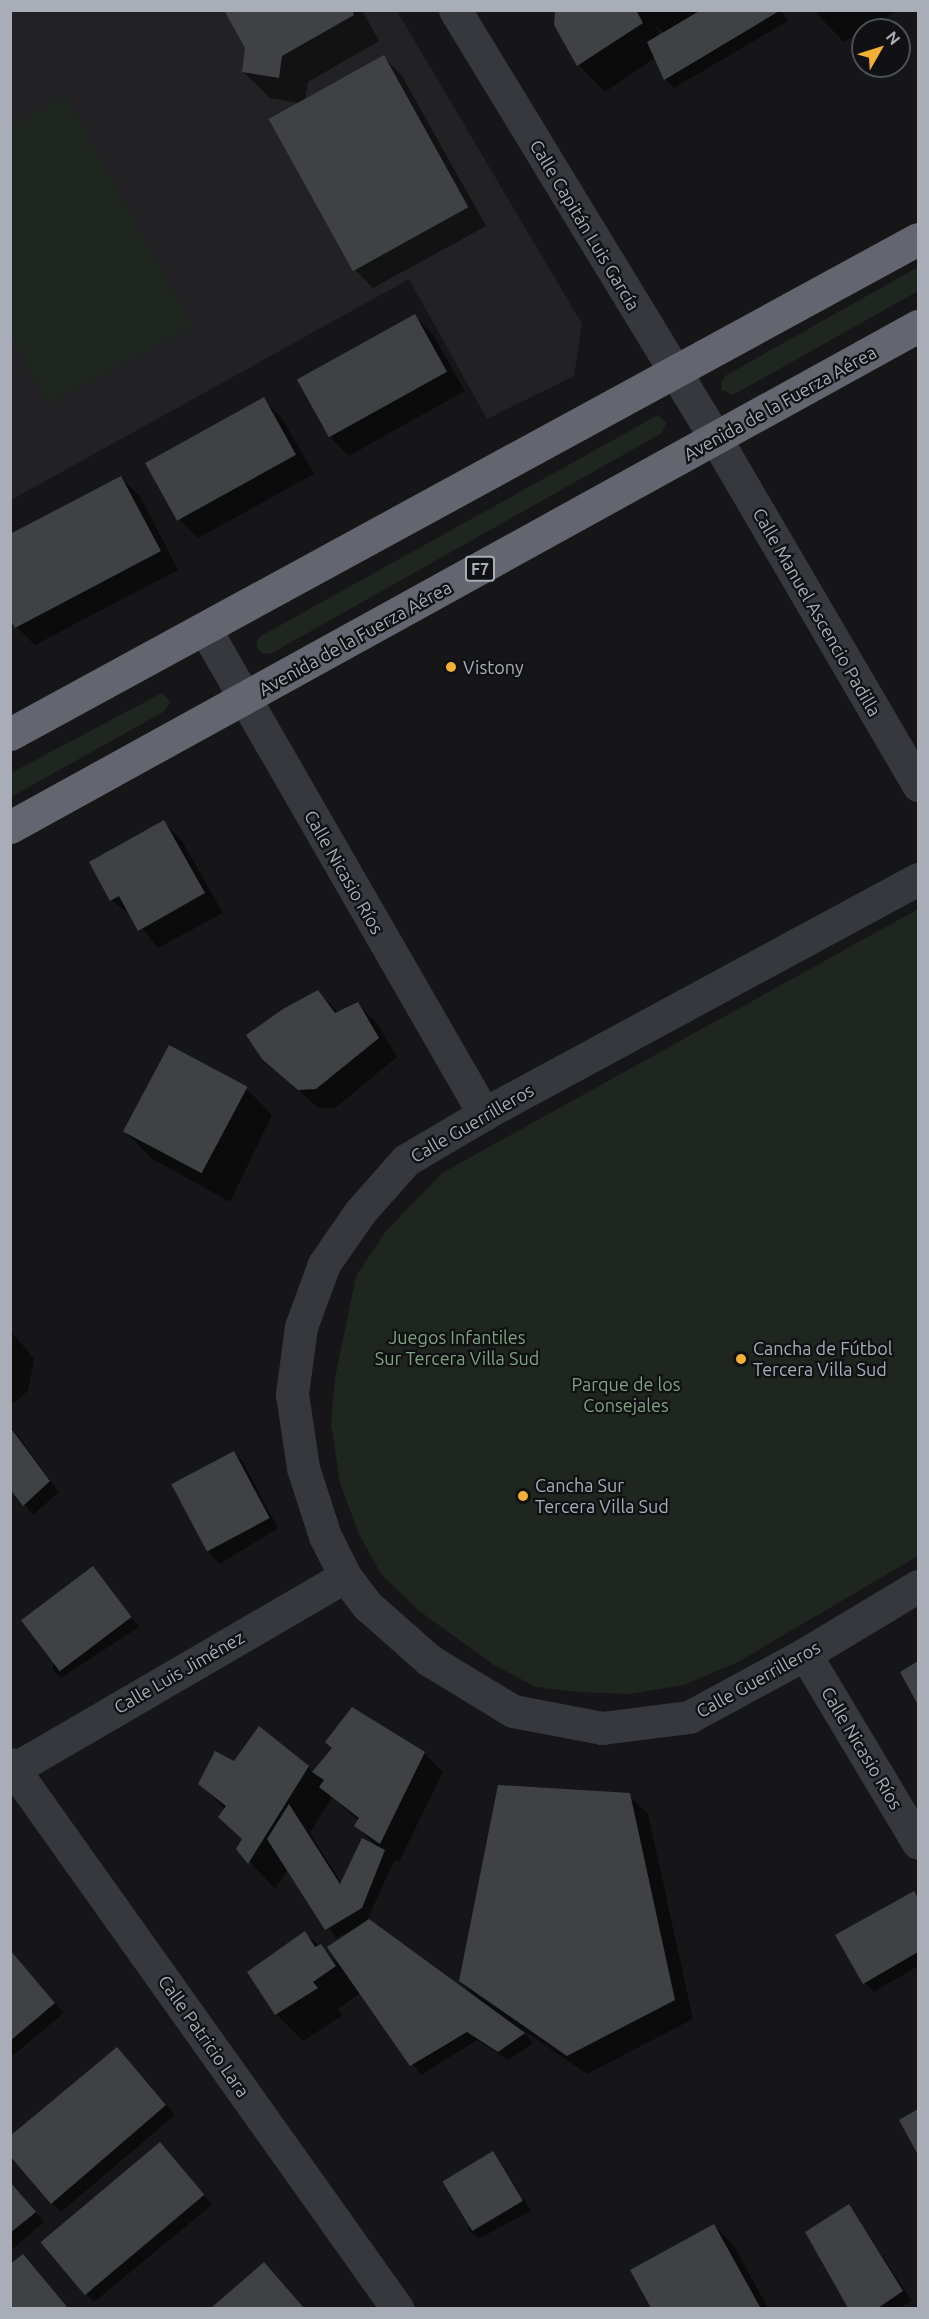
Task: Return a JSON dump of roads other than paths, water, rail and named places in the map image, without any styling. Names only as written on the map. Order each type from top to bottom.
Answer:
[{"type":"highway","points":[[10,734],[676,375],[918,239]]},
{"type":"highway","name":"Avenida de la Fuerza Aérea","points":[[10,827],[918,326]]},
{"type":"street","name":"Calle Capitán Luis García","points":[[455,10],[716,439]]},
{"type":"street","name":"Calle Manuel Ascencio Padilla","points":[[716,439],[918,785]]},
{"type":"street","name":"Calle Nicasio Ríos","points":[[205,629],[484,1114]]},
{"type":"street","name":"Calle Guerrilleros","points":[[918,879],[484,1114],[406,1160],[360,1212],[324,1264],[301,1327],[292,1394],[303,1468],[325,1536],[345,1576],[368,1606],[429,1660],[513,1711],[602,1728],[689,1717],[805,1654],[918,1586]]},
{"type":"street","name":"Calle Luis Jiménez","points":[[12,1766],[345,1576]]},
{"type":"street","name":"Calle Nicasio Ríos","points":[[805,1654],[918,1843]]},
{"type":"street","name":"Calle Patricio Lara","points":[[12,1766],[397,2308]]},
{"type":"place","name":"Vistony","points":[[451,667]]},
{"type":"place","name":"Cancha de Fútbol Tercera Villa Sud","points":[[741,1359]]},
{"type":"place","name":"Cancha Sur Tercera Villa Sud","points":[[523,1496]]},
{"type":"park label","name":"Juegos Infantiles Sur Tercera Villa Sud","points":[[457,1348]]},
{"type":"park label","name":"Parque de los Consejales","points":[[626,1395]]}]
